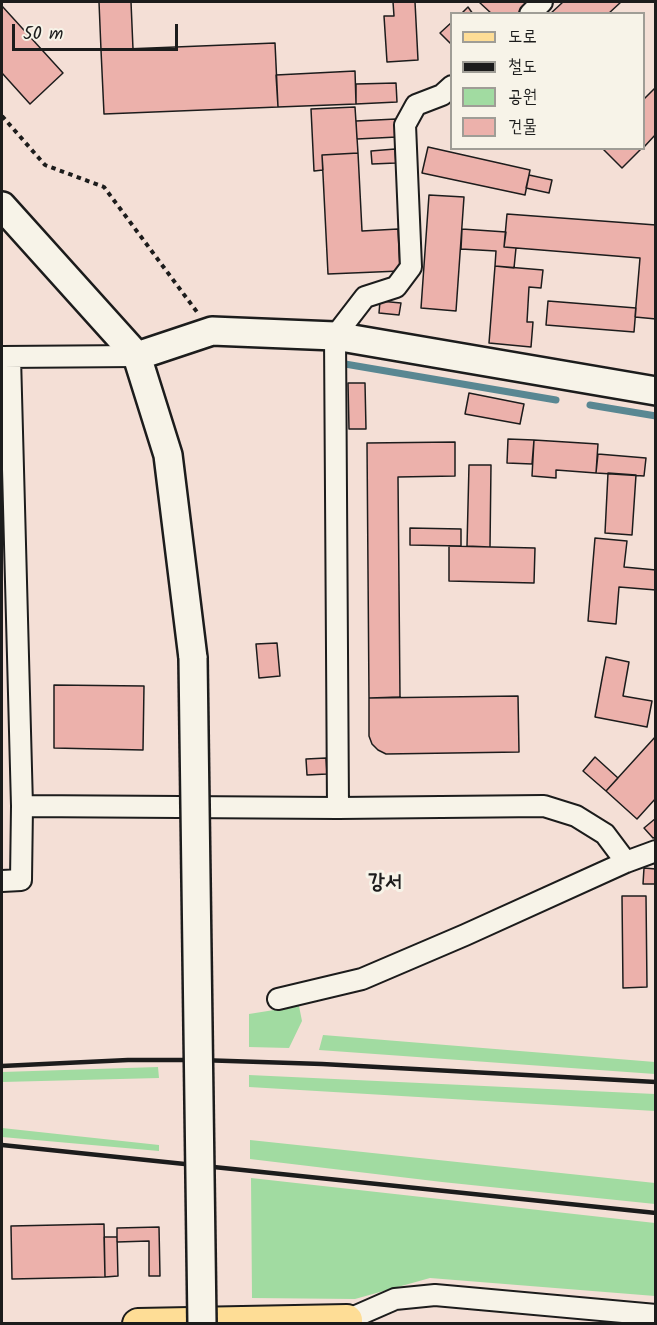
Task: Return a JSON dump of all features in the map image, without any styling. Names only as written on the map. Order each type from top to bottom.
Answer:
[{"type":"main road","points":[[2,206],[137,356],[168,455],[193,657],[202,1323]]},
{"type":"main road","points":[[137,356],[212,332],[335,336],[656,391]]},
{"type":"main road","points":[[138,1323],[347,1322]]},
{"type":"street","points":[[338,808],[335,336],[365,297],[396,287],[411,267],[405,125],[416,105],[442,95],[450,88]]},
{"type":"street","points":[[2,881],[21,880],[22,806],[6,357],[137,356]]},
{"type":"street","points":[[22,806],[338,808],[544,806],[576,816],[605,834],[626,862]]},
{"type":"street","points":[[278,999],[362,979],[626,862],[656,851]]},
{"type":"street","points":[[347,1322],[395,1299],[435,1295],[656,1315]]},
{"type":"path","points":[[2,116],[45,165],[104,187],[212,332]]},
{"type":"green space","points":[[299,1006],[302,1021],[289,1048],[249,1047],[249,1014]]},
{"type":"green space","points":[[323,1035],[655,1062],[655,1074],[319,1050]]},
{"type":"green space","points":[[158,1067],[159,1078],[2,1082],[2,1072]]},
{"type":"green space","points":[[249,1075],[655,1094],[655,1111],[249,1087]]},
{"type":"green space","points":[[2,1128],[159,1145],[159,1151],[2,1137]]},
{"type":"green space","points":[[250,1140],[655,1183],[655,1204],[250,1159]]},
{"type":"green space","points":[[251,1178],[655,1223],[655,1296],[430,1278],[355,1299],[252,1298]]},
{"type":"building","points":[[99,2],[131,2],[133,49],[101,50]]},
{"type":"building","points":[[393,2],[415,2],[418,60],[387,62],[384,16],[394,16]]},
{"type":"building","points":[[479,2],[532,2],[523,12],[490,12]]},
{"type":"building","points":[[563,2],[621,2],[610,12],[552,12]]},
{"type":"building","points":[[2,6],[63,73],[30,104],[2,73]]},
{"type":"building","points":[[450,24],[450,43],[440,33]]},
{"type":"building","points":[[275,43],[278,107],[104,114],[101,50]]},
{"type":"building","points":[[355,71],[356,104],[278,107],[276,75]]},
{"type":"building","points":[[396,83],[397,102],[356,104],[356,84]]},
{"type":"building","points":[[656,87],[656,134],[645,146],[645,98]]},
{"type":"building","points":[[355,107],[358,153],[322,155],[323,170],[314,171],[311,109]]},
{"type":"building","points":[[396,119],[397,137],[357,139],[356,121]]},
{"type":"building","points":[[428,147],[530,170],[525,195],[422,173]]},
{"type":"building","points":[[395,149],[396,163],[372,164],[371,151]]},
{"type":"building","points":[[604,150],[640,150],[622,168]]},
{"type":"building","points":[[358,153],[362,231],[398,229],[400,271],[328,274],[322,155]]},
{"type":"building","points":[[529,175],[552,180],[549,193],[526,188]]},
{"type":"building","points":[[429,195],[464,197],[456,311],[421,308]]},
{"type":"building","points":[[507,214],[656,225],[656,319],[635,317],[640,258],[504,247]]},
{"type":"building","points":[[462,229],[506,232],[504,247],[516,248],[514,268],[495,266],[496,251],[461,249]]},
{"type":"building","points":[[495,266],[543,270],[541,288],[529,287],[527,322],[533,322],[531,347],[489,343]]},
{"type":"building","points":[[380,301],[401,303],[399,315],[379,313]]},
{"type":"building","points":[[548,301],[636,308],[634,332],[546,325]]},
{"type":"building","points":[[348,383],[365,383],[366,429],[349,429]]},
{"type":"building","points":[[469,393],[524,404],[520,424],[465,414]]},
{"type":"building","points":[[508,439],[534,440],[532,464],[507,463]]},
{"type":"building","points":[[534,440],[598,444],[596,473],[556,470],[556,478],[532,476]]},
{"type":"building","points":[[455,442],[455,476],[398,477],[400,697],[369,698],[367,443]]},
{"type":"building","points":[[598,454],[646,458],[644,476],[596,473]]},
{"type":"building","points":[[469,465],[491,465],[490,547],[467,546]]},
{"type":"building","points":[[608,473],[636,475],[632,535],[605,533]]},
{"type":"building","points":[[410,528],[461,529],[461,546],[410,545]]},
{"type":"building","points":[[595,538],[627,541],[624,567],[656,570],[656,590],[619,587],[616,624],[588,621]]},
{"type":"building","points":[[449,546],[535,548],[534,583],[449,581]]},
{"type":"building","points":[[277,643],[280,676],[259,678],[256,644]]},
{"type":"building","points":[[606,657],[629,662],[623,696],[652,701],[647,727],[595,717]]},
{"type":"building","points":[[54,685],[144,686],[143,750],[54,748]]},
{"type":"building","points":[[518,696],[519,752],[386,754],[372,744],[369,736],[369,698]]},
{"type":"building","points":[[656,736],[656,798],[637,819],[606,791]]},
{"type":"building","points":[[595,757],[618,778],[606,791],[583,771]]},
{"type":"building","points":[[326,758],[327,774],[307,775],[306,759]]},
{"type":"building","points":[[656,818],[656,837],[653,838],[644,828]]},
{"type":"building","points":[[644,868],[656,869],[656,884],[643,884]]},
{"type":"building","points":[[622,896],[646,896],[647,987],[623,988]]},
{"type":"building","points":[[104,1224],[105,1277],[12,1279],[11,1226]]},
{"type":"building","points":[[159,1227],[160,1276],[149,1276],[149,1241],[117,1242],[117,1228]]},
{"type":"building","points":[[104,1237],[117,1237],[118,1276],[105,1277]]},
{"type":"waterway","points":[[345,364],[556,400]]},
{"type":"waterway","points":[[590,405],[656,416]]},
{"type":"railway","points":[[2,1066],[128,1060],[199,1060],[322,1064],[656,1082]]},
{"type":"railway","points":[[2,1145],[656,1213]]},
{"type":"district","name":"강서","points":[[385,884]]}]
